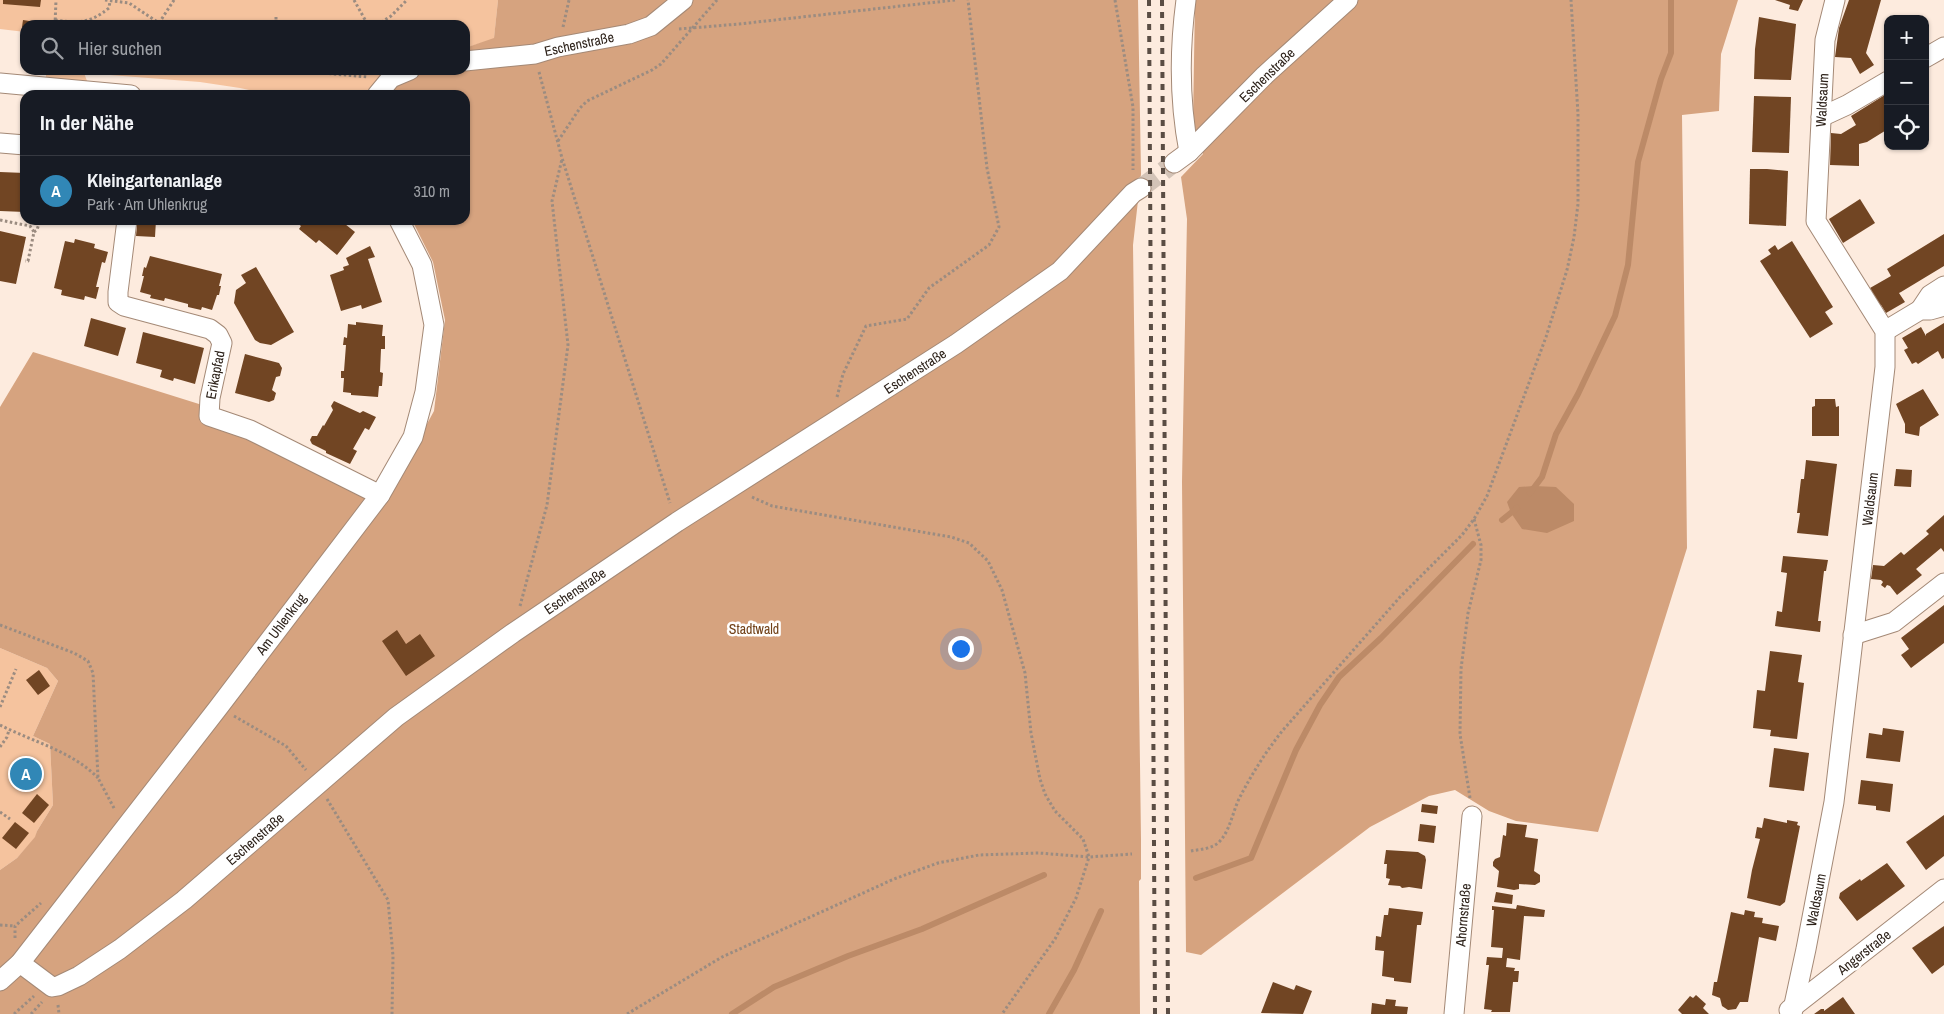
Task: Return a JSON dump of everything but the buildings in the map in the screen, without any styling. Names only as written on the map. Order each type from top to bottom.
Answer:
[{"type":"street","name":"Eschenstraße","points":[[470,60],[535,54],[558,47],[629,34],[651,26],[683,0]]},
{"type":"street","points":[[1186,0],[1180,54],[1180,85],[1189,152]]},
{"type":"street","name":"Eschenstraße","points":[[1174,163],[1189,152],[1265,75],[1348,0]]},
{"type":"street","name":"Waldsaum","points":[[1789,1012],[1806,949],[1834,802],[1885,367],[1885,331],[1816,221],[1825,40],[1835,0]]},
{"type":"street","points":[[1929,56],[1944,47]]},
{"type":"street","points":[[380,90],[391,78],[398,75]]},
{"type":"street","points":[[0,83],[76,90]]},
{"type":"street","points":[[1821,117],[1884,83]]},
{"type":"street","points":[[0,143],[20,145]]},
{"type":"street","name":"Eschenstraße","points":[[47,984],[52,987],[58,986],[79,976],[120,949],[184,900],[396,717],[513,633],[677,522],[956,344],[1060,271],[1137,190]]},
{"type":"street","name":"Erikapfad","points":[[126,225],[118,302],[124,306],[210,329],[218,335],[222,343],[210,398],[209,416],[250,430],[380,496]]},
{"type":"street","name":"Am Uhlenkrug","points":[[0,981],[20,963],[380,496],[413,437],[425,392],[434,325],[422,265],[402,225]]},
{"type":"street","points":[[1885,331],[1920,310],[1930,294],[1944,286]]},
{"type":"street","points":[[1920,310],[1930,310],[1944,306]]},
{"type":"street","points":[[1853,635],[1894,622],[1944,583]]},
{"type":"street","name":"Ahornstraße","points":[[1454,1014],[1472,816]]},
{"type":"street","name":"Angerstraße","points":[[1789,1012],[1944,889]]},
{"type":"street","points":[[20,963],[47,984]]},
{"type":"path","points":[[55,20],[56,0]]},
{"type":"path","points":[[105,0],[129,3],[154,20]]},
{"type":"path","points":[[162,20],[174,0]]},
{"type":"path","points":[[354,0],[365,20]]},
{"type":"path","points":[[385,20],[407,0]]},
{"type":"path","points":[[558,47],[568,0]]},
{"type":"path","points":[[558,142],[580,108],[587,101],[661,64],[717,0]]},
{"type":"path","points":[[651,26],[676,29],[694,28],[955,0]]},
{"type":"path","points":[[829,426],[843,374],[866,326],[907,319],[929,288],[989,245],[998,227],[986,168],[968,0]]},
{"type":"path","points":[[1115,0],[1133,107],[1137,190]]},
{"type":"path","points":[[1191,852],[1213,847],[1221,841],[1240,796],[1266,752],[1283,730],[1400,597],[1462,534],[1474,519],[1487,496],[1546,337],[1568,270],[1574,236],[1578,204],[1578,114],[1571,0]]},
{"type":"path","points":[[86,20],[101,14],[109,8],[110,1]]},
{"type":"path","points":[[535,54],[562,158],[677,522]]},
{"type":"path","points":[[353,75],[391,78]]},
{"type":"path","points":[[513,633],[547,505],[568,345],[552,202],[562,158]]},
{"type":"path","points":[[0,220],[20,224]]},
{"type":"path","points":[[25,225],[30,226],[34,232]]},
{"type":"path","points":[[25,261],[28,261],[34,232],[38,225]]},
{"type":"path","points":[[733,487],[772,506],[950,537],[969,543],[988,561],[1002,590],[1025,674],[1031,733],[1042,787],[1055,811],[1083,839],[1089,856],[1076,898],[1055,939],[1002,1014]]},
{"type":"path","points":[[1472,816],[1460,734],[1460,679],[1468,613],[1481,560],[1481,545],[1474,519]]},
{"type":"path","points":[[0,625],[74,653],[88,661],[93,674],[98,778]]},
{"type":"path","points":[[0,707],[16,669]]},
{"type":"path","points":[[218,708],[286,746],[318,784],[388,900],[393,956],[392,1014]]},
{"type":"path","points":[[0,725],[61,752],[86,766],[98,778],[124,829]]},
{"type":"path","points":[[0,747],[7,737],[9,730]]},
{"type":"path","points":[[0,812],[10,819]]},
{"type":"path","points":[[627,1014],[722,957],[894,879],[938,863],[978,855],[1039,854],[1089,856],[1132,854]]},
{"type":"path","points":[[0,925],[15,926]]},
{"type":"path","points":[[14,1014],[47,984]]},
{"type":"shaded area","points":[[0,0],[498,0],[494,39],[470,46],[470,20],[20,20],[20,31],[0,29]]},
{"type":"shaded area","points":[[46,75],[85,75],[89,86],[49,84]]},
{"type":"shaded area","points":[[110,75],[386,75],[370,90],[249,90],[200,82]]},
{"type":"shaded area","points":[[1519,487],[1556,487],[1574,504],[1574,521],[1547,533],[1522,529],[1511,513],[1507,502]]},
{"type":"shaded area","points":[[0,648],[47,668],[58,681],[33,736],[50,744],[53,805],[37,831],[36,837],[17,858],[0,870]]},
{"type":"green space","name":"Stadtwald","points":[[498,0],[1138,0],[1141,174],[1133,245],[1141,839],[1141,879],[1139,881],[1140,1014],[0,1014],[0,870],[17,858],[35,837],[53,805],[50,744],[33,736],[58,681],[47,668],[0,648],[0,407],[33,352],[199,404],[385,501],[434,411],[445,320],[433,262],[414,225],[470,225],[470,90],[370,90],[386,75],[470,75],[470,46],[494,38]]},
{"type":"green space","points":[[1195,0],[1738,0],[1721,54],[1719,111],[1682,115],[1687,548],[1598,832],[1516,821],[1489,811],[1455,790],[1429,796],[1370,827],[1201,955],[1186,952],[1182,482],[1187,219],[1181,177],[1203,154],[1193,121]]},
{"type":"waterway","points":[[1530,493],[1542,477],[1556,434],[1578,394],[1615,316],[1628,265],[1638,162],[1661,79],[1671,53],[1671,0]]},
{"type":"waterway","points":[[1502,520],[1517,508]]},
{"type":"waterway","points":[[1196,878],[1251,858],[1296,750],[1320,705],[1339,677],[1381,638],[1473,544]]},
{"type":"waterway","points":[[732,1014],[774,987],[848,956],[922,929],[1044,875]]},
{"type":"waterway","points":[[1049,1014],[1074,970],[1101,911]]},
{"type":"tunnel","points":[[1141,188],[1174,163]]},
{"type":"railway","points":[[1149,0],[1155,1014]]},
{"type":"railway","points":[[1162,0],[1168,1014]]},
{"type":"place","name":"Kleingartenanlage","points":[[26,774]]}]
